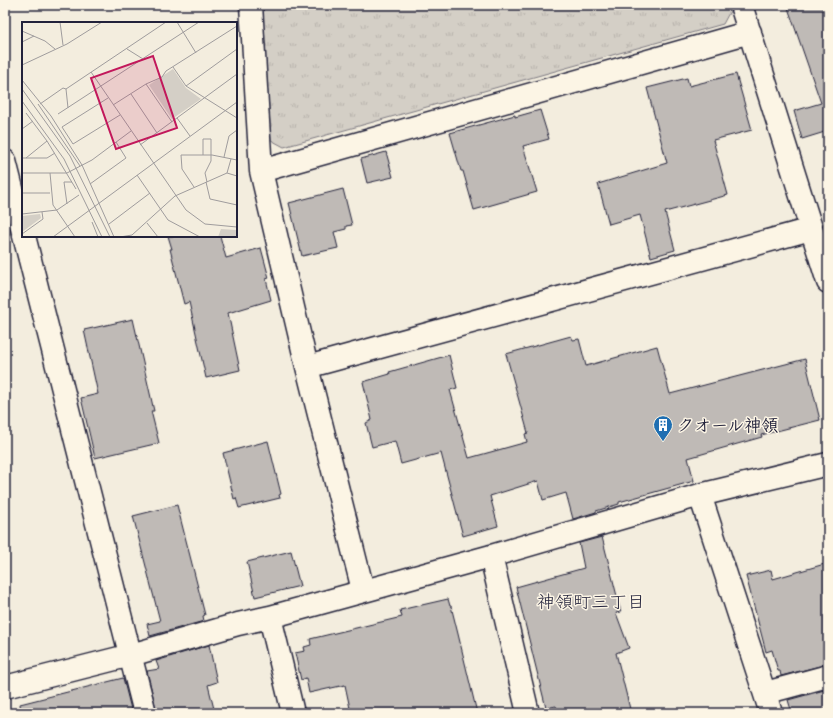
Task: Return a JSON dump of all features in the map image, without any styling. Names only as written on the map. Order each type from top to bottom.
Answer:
[{"type":"street","points":[[251,5],[261,172],[363,590]]},
{"type":"street","points":[[741,5],[828,282]]},
{"type":"street","points":[[261,172],[750,32]]},
{"type":"street","points":[[5,161],[22,228]]},
{"type":"street","points":[[308,367],[811,229]]},
{"type":"street","points":[[24,237],[145,713]]},
{"type":"street","points":[[5,687],[131,655],[238,624],[270,617],[363,590],[491,556],[700,495],[828,464]]},
{"type":"street","points":[[700,495],[768,703],[828,676]]},
{"type":"street","points":[[491,556],[528,713]]},
{"type":"street","points":[[270,617],[293,713]]},
{"type":"green space","points":[[262,5],[728,5],[730,11],[723,24],[284,147],[271,140]]},
{"type":"building","points":[[787,5],[828,5],[828,131],[802,139],[794,111],[821,103]]},
{"type":"building","points":[[736,74],[752,130],[713,140],[728,195],[665,212],[675,250],[651,257],[640,215],[609,224],[598,184],[667,163],[647,88],[687,78],[689,86]]},
{"type":"building","points":[[540,110],[549,139],[523,146],[537,192],[474,210],[450,133],[515,115],[515,117]]},
{"type":"building","points":[[386,152],[393,177],[367,183],[361,159]]},
{"type":"building","points":[[343,189],[352,225],[346,226],[346,229],[334,232],[338,248],[302,256],[289,203]]},
{"type":"building","points":[[168,237],[220,237],[226,258],[261,248],[269,278],[266,279],[271,300],[228,313],[240,370],[206,378],[189,302],[184,304],[170,249],[172,249]]},
{"type":"building","points":[[133,319],[154,411],[151,411],[159,443],[95,458],[81,398],[98,394],[84,330]]},
{"type":"building","points":[[571,336],[573,340],[579,339],[586,366],[657,346],[670,394],[805,359],[820,420],[761,435],[762,437],[688,458],[694,481],[619,502],[619,504],[573,519],[566,493],[543,500],[538,481],[490,496],[498,526],[463,536],[441,453],[401,464],[395,441],[372,447],[366,423],[372,420],[363,382],[390,374],[389,372],[449,355],[457,388],[450,390],[469,458],[527,442],[525,434],[528,433],[506,354]]},
{"type":"building","points":[[268,441],[281,494],[279,495],[280,498],[239,508],[236,498],[234,499],[223,453]]},
{"type":"building","points":[[177,505],[205,615],[203,616],[204,621],[150,636],[147,624],[160,621],[133,516]]},
{"type":"building","points":[[602,537],[621,612],[616,613],[629,648],[616,653],[631,713],[558,713],[556,706],[546,708],[516,587],[584,568],[579,543]]},
{"type":"building","points":[[291,551],[300,586],[255,597],[247,562]]},
{"type":"building","points":[[828,563],[828,664],[781,676],[772,650],[766,652],[746,576],[771,570],[773,579]]},
{"type":"building","points":[[448,599],[477,713],[351,713],[345,685],[309,693],[306,678],[301,680],[295,653],[305,651],[304,647],[311,645],[310,639],[402,617],[400,610]]},
{"type":"building","points":[[209,645],[217,682],[208,685],[215,713],[157,713],[147,671],[159,669],[156,661]]},
{"type":"building","points":[[123,678],[132,713],[21,713],[20,704]]},
{"type":"building","points":[[828,689],[828,713],[792,713],[788,700]]},
{"type":"place","name":"クオール神領","points":[[663,442]]},
{"type":"district","name":"神領町三丁目","points":[[591,602]]}]
